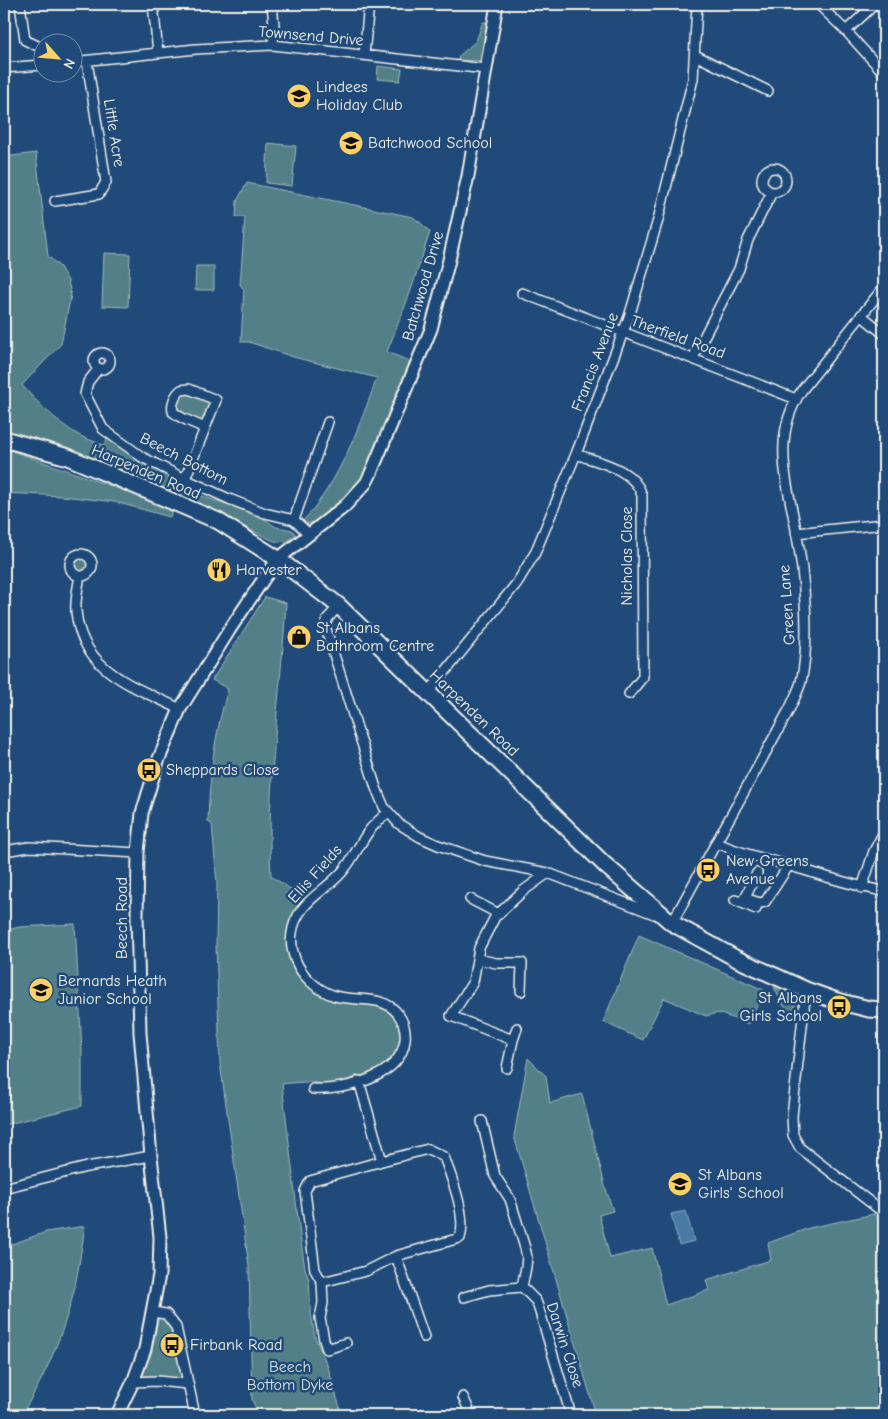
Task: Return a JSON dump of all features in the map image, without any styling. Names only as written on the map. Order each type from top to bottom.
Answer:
[{"type":"main road","name":"Harpenden Road","points":[[4,439],[68,458],[218,521],[278,559],[339,606],[605,865],[672,923],[762,971],[806,990],[837,1001],[869,1009],[884,1010]]},
{"type":"street","points":[[20,4],[25,40],[32,43]]},
{"type":"street","points":[[153,4],[158,53]]},
{"type":"street","points":[[272,4],[273,45]]},
{"type":"street","points":[[364,56],[369,4]]},
{"type":"street","name":"Batchwood Drive","points":[[278,559],[345,506],[366,483],[431,329],[468,176],[497,4]]},
{"type":"street","name":"Francis Avenue","points":[[428,693],[517,583],[535,553],[576,454],[629,317],[658,220],[693,79],[697,4]]},
{"type":"street","points":[[818,4],[846,31],[884,73]]},
{"type":"street","points":[[846,31],[875,4]]},
{"type":"street","name":"Townsend Drive","points":[[82,61],[158,53],[273,45],[486,69]]},
{"type":"street","points":[[695,55],[768,91]]},
{"type":"street","name":"Little Acre","points":[[55,201],[99,194],[106,182],[87,61]]},
{"type":"street","points":[[4,68],[32,67]]},
{"type":"street","points":[[693,358],[739,269],[748,240],[772,192]]},
{"type":"street","name":"Green Lane","points":[[672,923],[789,710],[801,683],[806,645],[803,586],[784,467],[783,440],[787,419],[796,399],[884,286]]},
{"type":"street","name":"Therfield Road","points":[[522,293],[796,399]]},
{"type":"street","points":[[861,315],[884,334]]},
{"type":"street","name":"Beech Bottom","points":[[99,368],[88,382],[85,394],[103,429],[142,457],[185,479],[265,513],[294,520]]},
{"type":"street","points":[[185,479],[216,400],[184,388],[176,395],[172,405],[173,412],[205,428]]},
{"type":"street","points":[[309,534],[294,520],[328,422]]},
{"type":"street","name":"Nicholas Close","points":[[576,454],[626,473],[635,481],[642,495],[643,677],[629,694]]},
{"type":"street","points":[[796,533],[884,524]]},
{"type":"street","name":"Beech Road","points":[[117,1415],[133,1382],[145,1349],[159,1275],[160,1237],[150,1156],[140,1033],[137,915],[138,853],[142,813],[158,762],[180,710],[230,629],[278,559]]},
{"type":"street","points":[[80,576],[76,610],[81,635],[92,656],[108,672],[180,710]]},
{"type":"street","points":[[339,606],[328,618],[325,626],[376,788],[384,808],[388,812],[410,831],[438,845],[485,861],[548,873],[654,914]]},
{"type":"street","name":"Ellis Fields","points":[[313,1089],[327,1090],[376,1075],[390,1068],[403,1048],[405,1034],[401,1019],[392,1008],[379,1001],[347,998],[334,995],[317,987],[308,981],[296,964],[293,954],[292,935],[296,918],[303,908],[344,871],[370,830],[388,812]]},
{"type":"street","points":[[862,888],[874,851],[884,832]]},
{"type":"street","points":[[716,842],[729,849],[789,865],[862,888],[884,891]]},
{"type":"street","points":[[4,851],[29,847],[138,853]]},
{"type":"street","points":[[741,900],[765,902],[789,865]]},
{"type":"street","points":[[741,900],[757,872]]},
{"type":"street","points":[[513,1040],[452,1016],[473,982],[479,948],[496,917],[523,891],[548,873]]},
{"type":"street","points":[[470,898],[499,914]]},
{"type":"street","points":[[741,900],[756,909]]},
{"type":"street","points":[[478,959],[496,963],[522,963],[521,991]]},
{"type":"street","points":[[806,990],[792,1116],[793,1136],[800,1148],[884,1213]]},
{"type":"street","points":[[507,1068],[516,1028]]},
{"type":"street","points":[[360,1081],[382,1161]]},
{"type":"street","points":[[464,1297],[489,1290],[522,1287],[527,1257],[510,1199],[495,1176],[482,1121]]},
{"type":"street","points":[[322,1282],[366,1271],[396,1256],[460,1238],[462,1229],[460,1211],[444,1157],[428,1149],[310,1181],[305,1192],[315,1270],[322,1282],[323,1303],[320,1318],[322,1334],[327,1349],[346,1343]]},
{"type":"street","points":[[4,1188],[87,1167],[150,1156]]},
{"type":"street","points":[[396,1256],[424,1337]]},
{"type":"street","name":"Darwin Close","points":[[522,1287],[536,1302],[539,1309],[571,1415]]},
{"type":"street","points":[[152,1312],[166,1314],[176,1327],[195,1415]]},
{"type":"street","points":[[133,1382],[157,1381],[188,1384]]},
{"type":"street","points":[[463,1397],[469,1410],[469,1415]]},
{"type":"green space","points":[[483,22],[488,22],[480,61],[458,60],[459,56],[476,41]]},
{"type":"green space","points":[[378,66],[402,69],[400,81],[377,79]]},
{"type":"green space","points":[[268,143],[296,146],[292,186],[266,183]]},
{"type":"green space","points":[[36,153],[48,256],[60,267],[68,281],[71,295],[61,344],[22,385],[48,412],[77,434],[103,445],[110,437],[173,476],[170,485],[260,516],[276,527],[292,530],[296,535],[286,542],[274,541],[213,512],[4,435],[4,157]]},
{"type":"green space","points":[[247,183],[413,217],[430,232],[410,293],[387,352],[412,362],[367,471],[349,495],[331,511],[322,518],[305,524],[302,522],[327,489],[347,454],[377,378],[293,357],[249,342],[241,342],[244,289],[240,285],[245,217],[236,217],[237,201]]},
{"type":"green space","points":[[104,253],[130,254],[128,307],[102,306]]},
{"type":"green space","points":[[196,266],[214,266],[214,290],[195,290]]},
{"type":"green space","points":[[190,393],[209,402],[208,413],[202,422],[185,415],[177,406],[176,402],[182,394]]},
{"type":"green space","points":[[4,448],[173,508],[170,517],[115,502],[62,496],[4,493]]},
{"type":"green space","points":[[80,559],[84,559],[88,565],[84,571],[80,571],[76,567],[76,563]]},
{"type":"green space","name":"Beech Bottom Dyke","points":[[265,597],[286,603],[272,774],[270,842],[271,876],[305,899],[295,914],[289,930],[288,946],[291,961],[298,974],[309,986],[323,996],[340,1002],[371,1004],[383,1007],[394,1016],[399,1023],[401,1032],[401,1040],[394,1056],[375,1071],[335,1084],[309,1082],[282,1084],[300,1235],[305,1268],[309,1280],[315,1337],[328,1367],[342,1415],[259,1415],[252,1400],[249,1266],[220,1063],[216,943],[217,884],[212,824],[208,822],[214,755],[228,689],[212,680]]},
{"type":"green space","points":[[4,629],[9,630],[4,674]]},
{"type":"green space","name":"Bernards Heath Junior School","points":[[75,924],[82,1050],[82,1106],[4,1125],[4,931],[19,927]]},
{"type":"green space","points":[[639,935],[764,990],[749,1024],[718,1013],[706,1016],[664,998],[643,1040],[603,1022]]},
{"type":"green space","points":[[774,987],[793,997],[795,1004],[794,1019],[781,1002]]},
{"type":"green space","points":[[528,1058],[546,1076],[550,1103],[582,1094],[613,1211],[599,1215],[610,1258],[652,1248],[666,1305],[709,1290],[706,1280],[771,1260],[768,1243],[809,1228],[874,1214],[884,1227],[884,1415],[596,1415],[514,1136]]},
{"type":"green space","points":[[85,1226],[67,1317],[50,1361],[37,1389],[21,1415],[4,1415],[4,1247],[46,1232]]},
{"type":"green space","points":[[152,1312],[166,1314],[176,1327],[188,1384],[133,1382]]},
{"type":"water","points":[[686,1211],[694,1241],[679,1245],[671,1214]]},
{"type":"place","name":"Lindees Holiday Club","points":[[299,96]]},
{"type":"place","name":"Batchwood School","points":[[351,143]]},
{"type":"place","name":"Harvester","points":[[219,570]]},
{"type":"place","name":"St Albans Bathroom Centre","points":[[299,637]]},
{"type":"place","name":"Sheppards Close","points":[[149,770]]},
{"type":"place","name":"New Greens Avenue","points":[[708,870]]},
{"type":"place","name":"Bernards Heath Junior School","points":[[41,990]]},
{"type":"place","name":"St Albans Girls School","points":[[839,1007]]},
{"type":"place","name":"St Albans Girls' School","points":[[680,1184]]},
{"type":"place","name":"Firbank Road","points":[[172,1345]]}]
